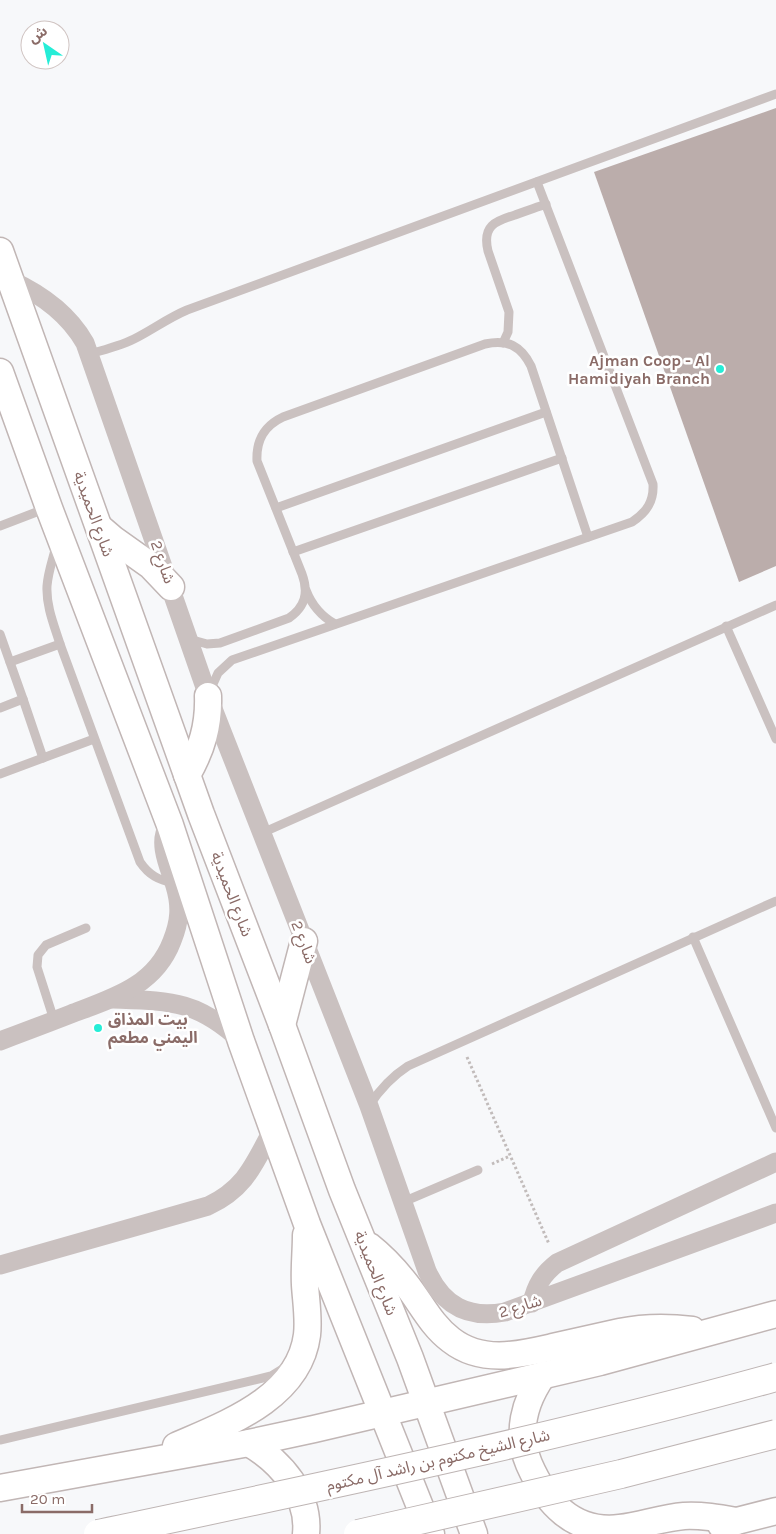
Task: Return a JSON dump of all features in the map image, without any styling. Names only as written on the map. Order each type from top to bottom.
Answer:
[{"type":"main road","name":"شارع الشيخ مكتوم بن راشد آل مكتوم","points":[[98,1534],[433,1463],[584,1427],[776,1377]]},
{"type":"main road","points":[[358,1534],[622,1474],[776,1434]]},
{"type":"street","name":"شارع الحميدية","points":[[0,251],[187,775],[282,1025],[342,1190],[426,1402],[474,1534]]},
{"type":"street","name":"شارع 2","points":[[10,280],[35,293],[58,310],[78,332],[89,354],[208,696],[369,1106],[432,1282],[439,1292],[448,1301],[463,1310],[481,1315],[506,1312],[776,1213]]},
{"type":"street","points":[[0,372],[49,508],[170,825],[242,1041],[307,1224],[431,1534]]},
{"type":"street","points":[[98,527],[151,566],[171,587]]},
{"type":"street","points":[[187,775],[196,760],[202,744],[208,720],[208,696]]},
{"type":"street","points":[[0,1041],[111,999],[142,982],[163,961],[176,933],[179,917],[179,901],[164,847],[166,830],[170,825]]},
{"type":"street","points":[[282,1025],[304,941]]},
{"type":"street","points":[[111,999],[159,1000],[191,1007],[210,1016],[242,1041]]},
{"type":"street","points":[[0,1265],[208,1206],[231,1193],[249,1174],[273,1129]]},
{"type":"street","points":[[532,1303],[538,1284],[557,1262],[776,1162]]},
{"type":"street","points":[[138,1463],[208,1432],[262,1403],[282,1387],[294,1372],[301,1358],[308,1332],[305,1284],[307,1224]]},
{"type":"street","points":[[363,1241],[379,1254],[407,1284],[439,1330],[453,1342],[469,1350],[486,1355],[504,1356],[521,1354],[622,1332],[653,1328],[713,1332]]},
{"type":"street","points":[[0,1488],[249,1443],[383,1414],[426,1402],[600,1362],[776,1314]]},
{"type":"street","points":[[544,1375],[528,1400],[522,1429],[523,1444],[539,1485],[560,1511],[580,1524],[604,1530],[682,1516],[699,1516],[736,1521]]},
{"type":"street","points":[[249,1443],[270,1457],[288,1476],[303,1506],[307,1522],[306,1534]]},
{"type":"street","points":[[684,1534],[776,1511]]},
{"type":"lane","points":[[89,354],[132,340],[172,316],[187,310],[776,94]]},
{"type":"lane","points":[[208,696],[218,673],[232,660],[632,522],[648,508],[652,501],[653,484],[537,182]]},
{"type":"lane","points":[[503,343],[508,332],[509,312],[488,251],[487,234],[490,227],[502,218],[546,204]]},
{"type":"lane","points":[[335,624],[320,614],[314,607],[306,590],[302,574],[257,461],[258,442],[262,434],[275,421],[485,344],[494,342],[512,345],[520,350],[526,358],[588,537]]},
{"type":"lane","points":[[276,508],[546,412]]},
{"type":"lane","points":[[293,552],[562,458]]},
{"type":"lane","points":[[0,526],[49,508]]},
{"type":"lane","points":[[59,534],[47,586],[50,615],[140,862],[146,871],[154,877],[174,883]]},
{"type":"lane","points":[[189,639],[198,643],[220,643],[289,618],[302,606],[306,590]]},
{"type":"lane","points":[[262,833],[776,605]]},
{"type":"lane","points":[[726,626],[776,739]]},
{"type":"lane","points":[[1,640],[43,758]]},
{"type":"lane","points":[[10,662],[60,644]]},
{"type":"lane","points":[[0,708],[23,699]]},
{"type":"lane","points":[[0,774],[94,739]]},
{"type":"lane","points":[[369,1106],[377,1093],[396,1073],[408,1066],[776,901]]},
{"type":"lane","points":[[54,1020],[37,967],[38,955],[46,945],[86,928]]},
{"type":"lane","points":[[693,937],[776,1128]]},
{"type":"lane","points":[[403,1202],[478,1170]]},
{"type":"lane","points":[[0,1440],[271,1376],[301,1358]]},
{"type":"path","points":[[461,1042],[557,1262]]},
{"type":"building","name":"Ajman Coop - Al Hamidiyah Branch","points":[[776,108],[776,566],[739,582],[594,172]]},
{"type":"place","name":"Ajman Coop - Al Hamidiyah Branch","points":[[720,369]]},
{"type":"place","name":"بيت المذاق اليمني مطعم","points":[[98,1028]]}]
